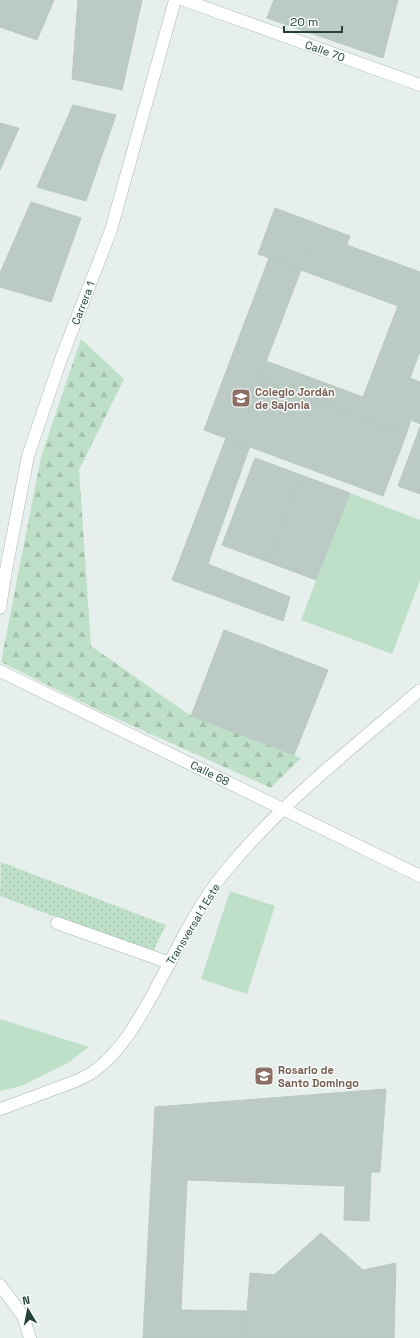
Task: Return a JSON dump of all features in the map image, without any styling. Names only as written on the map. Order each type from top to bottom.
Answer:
[{"type":"street","name":"Carrera 1","points":[[0,608],[8,556],[28,456],[61,359],[111,230],[175,0]]},
{"type":"street","name":"Calle 70","points":[[184,0],[420,85]]},
{"type":"street","name":"Calle 68","points":[[0,671],[420,876]]},
{"type":"street","name":"Transversal 1 Este","points":[[0,1109],[77,1081],[106,1062],[138,1021],[193,920],[220,879],[242,852],[282,809],[420,690]]},
{"type":"street","points":[[57,923],[170,963]]},
{"type":"street","points":[[0,1285],[23,1316],[30,1338]]},
{"type":"green space","points":[[81,339],[124,379],[79,470],[91,646],[191,716],[301,758],[271,788],[104,713],[1,662],[41,457]]},
{"type":"green space","points":[[350,493],[420,520],[420,580],[392,654],[301,620]]},
{"type":"green space","points":[[1,862],[166,925],[152,953],[0,896]]},
{"type":"green space","points":[[230,891],[275,906],[247,994],[201,979]]},
{"type":"green space","points":[[0,1019],[89,1047],[68,1063],[21,1086],[0,1091]]},
{"type":"building","points":[[0,0],[54,0],[37,40],[0,27]]},
{"type":"building","points":[[78,0],[142,0],[122,90],[72,79]]},
{"type":"building","points":[[274,0],[398,0],[383,58],[267,18]]},
{"type":"building","points":[[73,105],[116,115],[86,201],[37,187]]},
{"type":"building","points":[[0,123],[19,128],[0,170]]},
{"type":"building","points":[[31,202],[81,218],[51,302],[0,287],[0,273]]},
{"type":"building","points":[[275,208],[350,236],[341,262],[308,250],[301,270],[258,254]]},
{"type":"building","points":[[347,245],[420,272],[420,351],[410,378],[420,382],[420,424],[411,420],[406,435],[259,380],[266,361],[363,397],[398,306],[301,270],[308,250],[341,262]]},
{"type":"building","points":[[269,258],[301,270],[259,380],[406,435],[383,496],[204,430]]},
{"type":"building","points":[[420,427],[420,494],[398,486]]},
{"type":"building","points":[[226,438],[250,446],[208,564],[290,597],[283,621],[172,580]]},
{"type":"building","points":[[255,458],[301,475],[268,562],[222,545]]},
{"type":"building","points":[[301,475],[350,493],[316,580],[268,562]]},
{"type":"building","points":[[224,630],[328,670],[294,755],[191,716]]},
{"type":"building","points":[[386,1089],[380,1172],[371,1172],[369,1221],[344,1220],[345,1186],[187,1180],[181,1310],[247,1311],[245,1338],[143,1338],[155,1107]]},
{"type":"building","points":[[321,1233],[363,1270],[396,1263],[394,1338],[245,1338],[250,1273],[274,1275]]},
{"type":"place","name":"Colegio Jordán de Sajonia","points":[[241,398]]},
{"type":"place","name":"Rosario de Santo Domingo","points":[[264,1076]]}]
